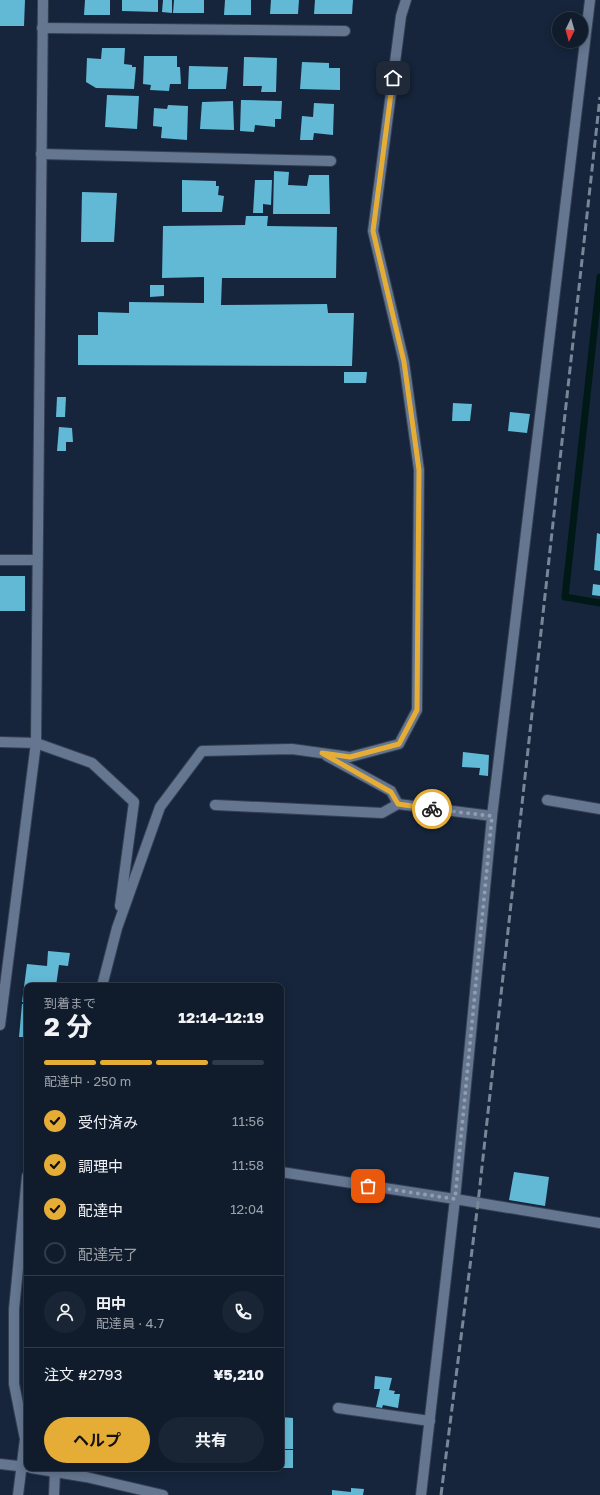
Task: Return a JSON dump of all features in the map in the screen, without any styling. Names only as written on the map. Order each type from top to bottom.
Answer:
[{"type":"street","points":[[0,1025],[36,743],[43,0]]},
{"type":"street","points":[[103,983],[117,928],[160,807],[202,751],[292,749],[350,757],[399,744],[417,710],[419,470],[404,362],[373,231],[401,16],[406,0]]},
{"type":"street","points":[[421,1495],[455,1199],[492,816],[590,0]]},
{"type":"street","points":[[42,28],[345,31]]},
{"type":"street","points":[[41,154],[331,161]]},
{"type":"street","points":[[0,560],[37,560]]},
{"type":"street","points":[[0,742],[36,743],[92,763],[134,802],[117,928]]},
{"type":"street","points":[[322,753],[391,792],[398,804]]},
{"type":"street","points":[[547,800],[600,810]]},
{"type":"street","points":[[215,805],[382,813],[398,804],[492,816]]},
{"type":"street","points":[[284,1172],[600,1223]]},
{"type":"street","points":[[24,1207],[14,1309],[14,1384],[24,1434]]},
{"type":"street","points":[[338,1408],[430,1421]]},
{"type":"street","points":[[0,1464],[24,1467]]},
{"type":"street","points":[[18,1495],[25,1471]]},
{"type":"street","points":[[49,1471],[86,1477],[163,1495]]},
{"type":"street","points":[[54,1495],[55,1472]]},
{"type":"building","points":[[0,0],[25,0],[24,26],[0,26]]},
{"type":"building","points":[[85,0],[110,0],[110,15],[84,15]]},
{"type":"building","points":[[122,0],[158,0],[158,12],[122,11]]},
{"type":"building","points":[[163,0],[172,0],[172,13],[162,12]]},
{"type":"building","points":[[174,0],[204,0],[204,13],[173,13]]},
{"type":"building","points":[[225,0],[251,0],[251,15],[224,15]]},
{"type":"building","points":[[271,0],[299,0],[298,14],[270,14]]},
{"type":"building","points":[[315,0],[353,0],[352,14],[314,14]]},
{"type":"building","points":[[102,48],[125,48],[124,64],[136,67],[134,89],[96,88],[86,82],[87,58],[101,59]]},
{"type":"building","points":[[144,56],[177,56],[177,67],[180,67],[181,84],[170,84],[169,91],[150,90],[151,85],[143,84]]},
{"type":"building","points":[[244,57],[277,58],[276,92],[261,92],[262,86],[243,86]]},
{"type":"building","points":[[302,62],[329,63],[329,68],[340,68],[340,90],[300,89]]},
{"type":"building","points":[[189,66],[228,67],[226,89],[188,89]]},
{"type":"building","points":[[107,95],[139,96],[137,129],[105,127]]},
{"type":"building","points":[[241,100],[282,101],[281,119],[275,119],[275,127],[255,125],[254,132],[240,131]]},
{"type":"building","points":[[233,101],[234,130],[200,129],[202,102]]},
{"type":"building","points":[[314,103],[334,104],[333,135],[314,133],[313,140],[300,140],[302,116],[313,117]]},
{"type":"building","points":[[168,105],[188,106],[187,140],[161,138],[162,127],[153,126],[154,108],[167,109]]},
{"type":"building","points":[[274,171],[289,172],[288,185],[307,186],[309,175],[329,175],[330,214],[273,214]]},
{"type":"building","points":[[182,180],[216,181],[216,186],[219,186],[218,195],[224,196],[222,212],[182,212]]},
{"type":"building","points":[[255,180],[272,180],[271,205],[263,204],[263,213],[253,213]]},
{"type":"building","points":[[82,192],[117,193],[114,242],[81,242]]},
{"type":"building","points":[[246,216],[268,216],[267,226],[337,227],[336,278],[222,278],[221,305],[327,304],[328,313],[354,313],[352,366],[78,365],[78,335],[98,335],[98,312],[129,313],[129,302],[204,303],[204,277],[162,278],[163,226],[245,225]]},
{"type":"building","points":[[150,285],[164,285],[164,296],[150,297]]},
{"type":"building","points":[[344,372],[367,372],[366,383],[344,383]]},
{"type":"building","points":[[57,397],[66,397],[65,417],[56,417]]},
{"type":"building","points":[[453,403],[472,404],[470,421],[452,421]]},
{"type":"building","points":[[510,412],[530,414],[527,433],[508,431]]},
{"type":"building","points":[[59,427],[72,428],[73,442],[66,442],[66,451],[57,451]]},
{"type":"building","points":[[597,533],[600,534],[600,571],[594,570]]},
{"type":"building","points":[[0,576],[25,576],[25,611],[0,611]]},
{"type":"building","points":[[593,584],[600,585],[600,596],[592,595]]},
{"type":"building","points":[[463,752],[489,755],[488,776],[479,775],[480,768],[462,767]]},
{"type":"building","points":[[48,951],[70,953],[68,966],[59,965],[56,983],[24,983],[27,964],[47,966]]},
{"type":"building","points":[[24,987],[24,1002],[22,1002]]},
{"type":"building","points":[[22,1004],[24,1004],[24,1037],[19,1037]]},
{"type":"building","points":[[514,1172],[549,1177],[545,1206],[509,1200]]},
{"type":"building","points":[[375,1376],[392,1378],[389,1390],[395,1391],[394,1394],[400,1394],[398,1408],[383,1405],[382,1408],[376,1407],[380,1389],[374,1389]]},
{"type":"building","points":[[284,1417],[293,1418],[293,1449],[284,1449]]},
{"type":"building","points":[[284,1450],[293,1450],[293,1468],[284,1468]]},
{"type":"building","points":[[351,1488],[364,1489],[363,1495],[332,1495],[332,1490],[351,1492]]},
{"type":"waterway","points":[[600,277],[565,597],[600,603]]},
{"type":"railway","points":[[441,1495],[478,1203],[600,97]]},
{"type":"way so far","points":[[368,1186],[455,1199],[492,816],[432,809]]},
{"type":"route","points":[[393,78],[373,231],[404,362],[419,470],[417,710],[399,744],[350,757],[322,753],[391,792],[398,804],[432,809]]}]
